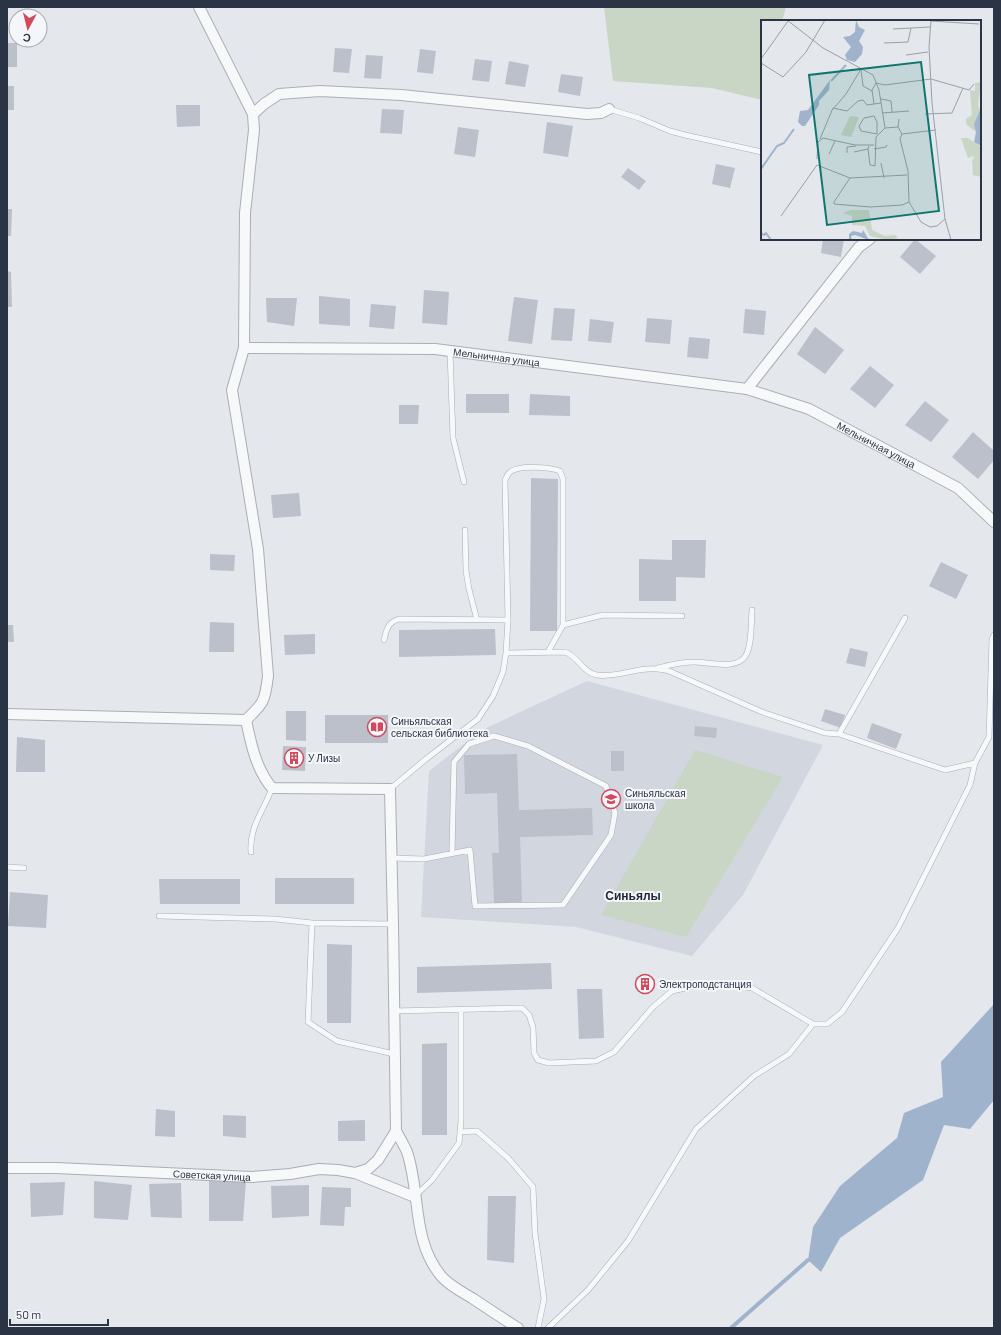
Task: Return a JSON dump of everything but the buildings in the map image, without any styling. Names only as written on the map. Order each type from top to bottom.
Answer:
[{"type":"street","points":[[7,714],[246,720],[260,707],[266,695],[268,676],[258,549],[232,390],[244,348],[244,213],[254,130],[253,114],[199,7]]},
{"type":"street","points":[[253,114],[264,104],[279,94],[320,91],[401,95],[587,114],[601,113],[609,108]]},
{"type":"street","points":[[747,389],[860,247],[869,240]]},
{"type":"street","name":"Мельничная улица","points":[[244,348],[435,349],[747,389],[809,409],[958,488],[994,522]]},
{"type":"street","points":[[246,720],[253,752],[265,780],[272,788],[390,789],[396,1131],[407,1151],[415,1197],[416,1213],[423,1240],[437,1270],[443,1278],[455,1287],[518,1328]]},
{"type":"street","points":[[355,1173],[368,1169],[378,1160],[396,1131]]},
{"type":"street","name":"Советская улица","points":[[7,1168],[56,1168],[252,1177],[290,1174],[319,1169],[338,1170],[355,1173],[415,1197]]},
{"type":"lane","points":[[609,108],[685,135],[761,152]]},
{"type":"lane","points":[[450,351],[453,438],[464,482]]},
{"type":"lane","points":[[390,789],[478,719],[493,696],[503,672],[508,620],[505,480],[509,472],[518,468],[553,469],[560,471],[563,479],[563,625],[548,652]]},
{"type":"lane","points":[[465,530],[466,571],[477,620]]},
{"type":"lane","points":[[506,653],[565,652],[570,654],[587,671],[596,675],[656,668],[677,663],[694,662],[729,665],[739,663],[746,656],[749,646],[752,610]]},
{"type":"lane","points":[[563,625],[603,615],[682,616]]},
{"type":"lane","points":[[839,734],[905,618]]},
{"type":"lane","points":[[384,640],[388,626],[393,621],[399,619],[508,620]]},
{"type":"lane","points":[[394,1011],[522,1008],[529,1015],[533,1027],[534,1053],[538,1060],[549,1063],[596,1061],[614,1052],[653,1007],[672,991],[699,985],[730,985],[752,988],[814,1024],[827,1024],[842,1012],[898,928],[970,785],[975,763],[989,737],[992,638],[994,635]]},
{"type":"lane","points":[[656,668],[669,671],[762,712],[825,733],[839,734],[945,770],[975,763]]},
{"type":"lane","points":[[391,858],[424,859],[470,850],[475,906],[563,905],[611,836],[615,812],[606,786],[528,746],[494,736],[469,744],[454,762],[452,853]]},
{"type":"lane","points":[[251,852],[250,842],[252,832],[267,802],[272,788]]},
{"type":"lane","points":[[7,867],[24,868]]},
{"type":"lane","points":[[159,916],[275,920],[312,923],[393,924]]},
{"type":"lane","points":[[312,923],[308,1022],[336,1041],[394,1054]]},
{"type":"lane","points":[[415,1197],[432,1180],[459,1143],[461,1010]]},
{"type":"lane","points":[[548,1328],[588,1290],[628,1242],[696,1129],[754,1076],[789,1054],[814,1024]]},
{"type":"lane","points":[[460,1132],[477,1131],[508,1158],[533,1187],[535,1233],[544,1299],[538,1328]]},
{"type":"shaded area","name":"Синьяльская школа","points":[[587,681],[823,745],[743,895],[692,956],[576,927],[421,917],[429,771],[482,730]]},
{"type":"green space","points":[[604,7],[786,7],[782,20],[761,20],[761,100],[712,88],[613,81]]},
{"type":"green space","points":[[695,750],[783,777],[686,937],[601,915]]},
{"type":"water","points":[[994,1004],[994,1100],[970,1129],[944,1125],[923,1180],[840,1238],[821,1272],[808,1260],[813,1227],[840,1186],[897,1138],[904,1113],[943,1097],[941,1062]]},
{"type":"waterway","points":[[731,1328],[808,1260]]},
{"type":"place","name":"Синьяльская сельская библиотека","points":[[377,727]]},
{"type":"place","name":"У Лизы","points":[[294,758]]},
{"type":"place","name":"Синьяльская школа","points":[[611,799]]},
{"type":"place","name":"Электроподстанция","points":[[645,984]]},
{"type":"district","name":"Синьялы","points":[[633,896]]}]
